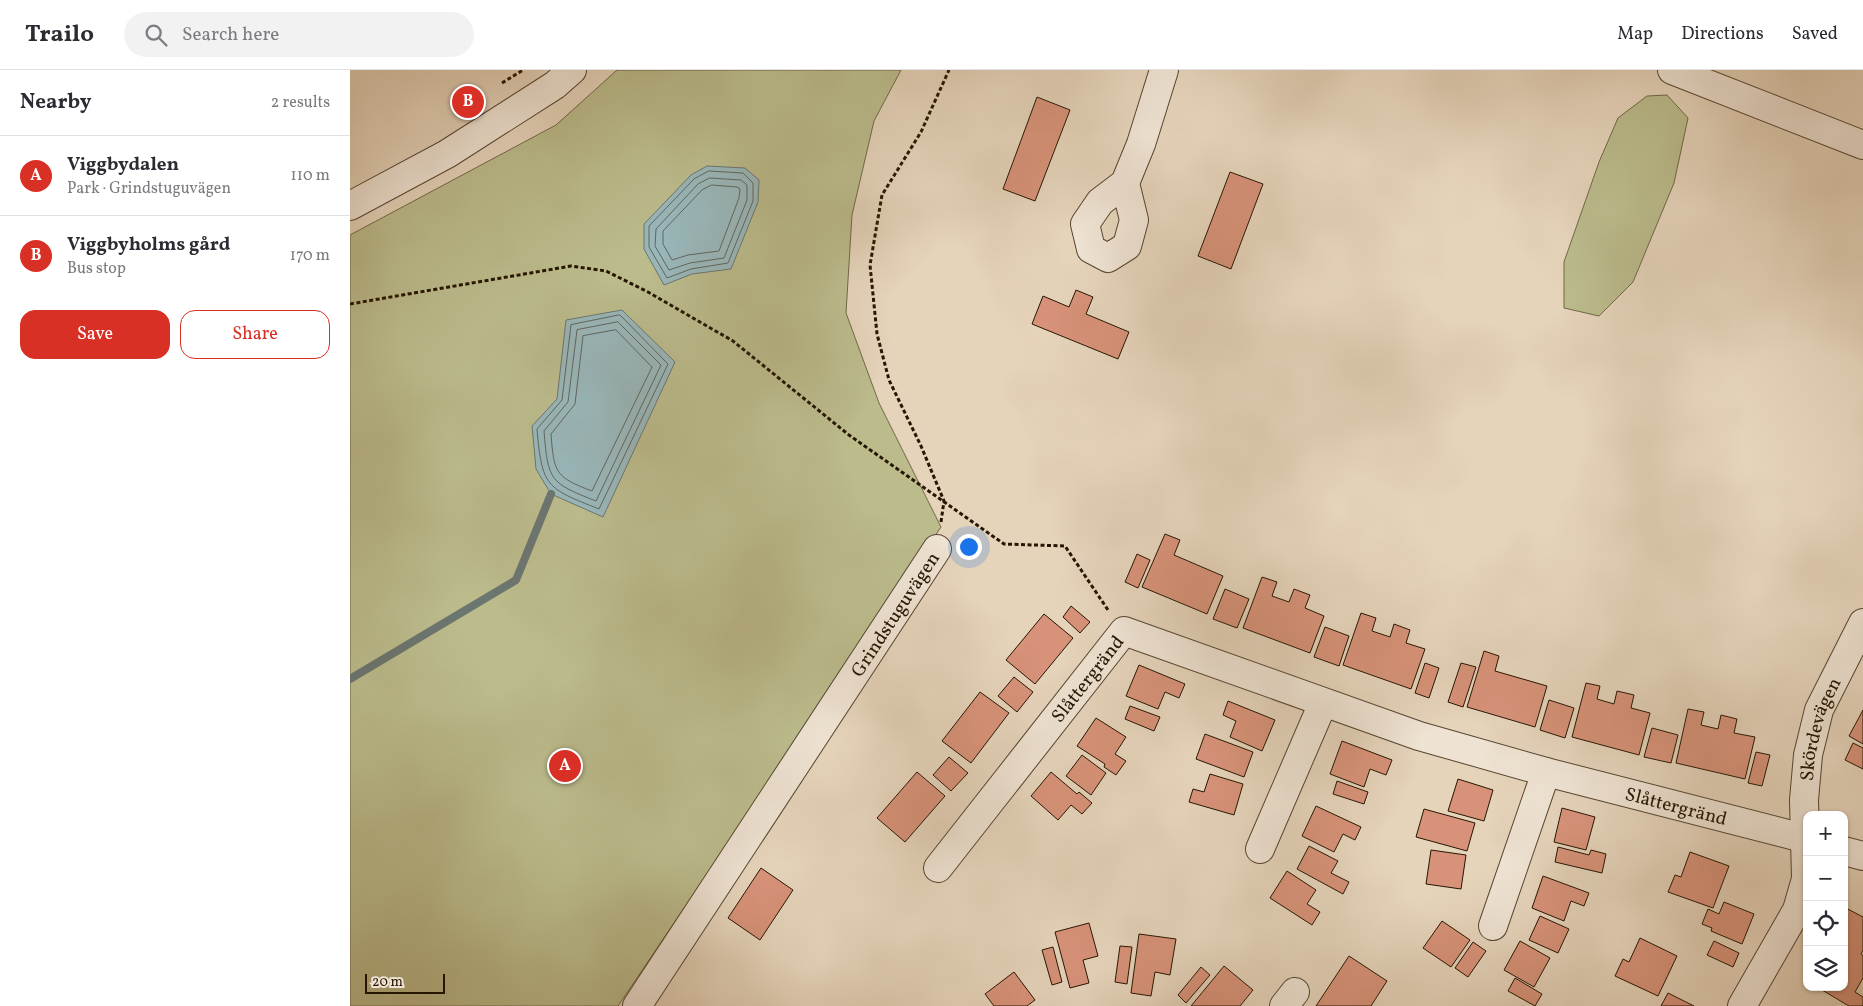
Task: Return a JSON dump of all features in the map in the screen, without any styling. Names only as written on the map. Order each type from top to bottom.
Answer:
[{"type":"street","points":[[350,206],[448,154],[555,85],[572,70]]},
{"type":"street","points":[[1125,183],[1141,144],[1164,70]]},
{"type":"street","points":[[1672,70],[1863,146]]},
{"type":"street","name":"Grindstuguvägen","points":[[637,1006],[937,549]]},
{"type":"street","name":"Skördevägen","points":[[1805,811],[1808,756],[1819,710],[1863,624]]},
{"type":"street","name":"Slåttergränd","points":[[938,868],[1124,632],[1419,736],[1546,772],[1803,838]]},
{"type":"street","points":[[1260,848],[1323,703]]},
{"type":"street","points":[[1493,926],[1546,772]]},
{"type":"street","points":[[1848,852],[1863,856]]},
{"type":"street","name":"Skördevägen","points":[[1742,1006],[1797,910],[1806,879],[1806,856]]},
{"type":"path","points":[[499,85],[523,70]]},
{"type":"path","points":[[944,501],[889,380],[877,334],[870,265],[882,194],[921,132],[949,70]]},
{"type":"path","points":[[350,304],[570,266],[606,271],[648,292],[733,342],[849,435],[1004,544],[1065,546],[1090,587],[1124,632]]},
{"type":"path","name":"Grindstuguvägen","points":[[937,549],[944,501]]},
{"type":"green space","points":[[617,70],[901,70],[874,121],[852,215],[846,313],[879,403],[941,527],[618,1006],[350,1006],[350,235],[556,125]]},
{"type":"green space","points":[[1667,95],[1688,118],[1674,183],[1633,282],[1599,316],[1564,308],[1564,262],[1599,162],[1618,118],[1647,96]]},
{"type":"water","points":[[707,166],[745,168],[759,180],[758,202],[731,269],[692,274],[664,285],[644,249],[644,224],[691,175]]},
{"type":"water","points":[[622,310],[675,362],[603,517],[551,494],[536,469],[532,426],[557,399],[566,320]]},
{"type":"building","points":[[1037,97],[1070,110],[1035,201],[1003,189]]},
{"type":"building","points":[[1230,172],[1263,184],[1231,269],[1198,256]]},
{"type":"building","points":[[1076,290],[1093,297],[1086,314],[1129,332],[1118,359],[1032,324],[1043,296],[1069,307]]},
{"type":"building","points":[[1165,534],[1180,540],[1174,555],[1223,576],[1207,614],[1142,587]]},
{"type":"building","points":[[1137,554],[1150,560],[1138,588],[1125,582]]},
{"type":"building","points":[[1262,577],[1277,582],[1272,596],[1289,602],[1294,589],[1310,595],[1305,608],[1324,616],[1310,653],[1243,628]]},
{"type":"building","points":[[1225,589],[1249,599],[1237,628],[1213,619]]},
{"type":"building","points":[[1071,606],[1090,622],[1080,633],[1063,617]]},
{"type":"building","points":[[1361,613],[1376,618],[1372,631],[1390,637],[1394,624],[1410,630],[1406,643],[1425,649],[1411,689],[1343,665]]},
{"type":"building","points":[[1044,614],[1073,638],[1035,684],[1006,660]]},
{"type":"building","points":[[1325,627],[1349,636],[1339,666],[1314,657]]},
{"type":"building","points":[[1484,651],[1499,656],[1495,671],[1547,686],[1535,727],[1467,707]]},
{"type":"building","points":[[1425,663],[1439,668],[1429,698],[1415,693]]},
{"type":"building","points":[[1461,663],[1476,667],[1463,707],[1448,702]]},
{"type":"building","points":[[1139,665],[1185,684],[1179,698],[1165,692],[1158,709],[1126,696]]},
{"type":"building","points":[[1014,677],[1033,692],[1017,712],[998,696]]},
{"type":"building","points":[[1586,683],[1600,686],[1597,699],[1614,704],[1617,691],[1634,695],[1631,708],[1650,713],[1639,755],[1572,737]]},
{"type":"building","points":[[980,692],[1009,713],[971,763],[942,741]]},
{"type":"building","points":[[1549,700],[1574,708],[1565,738],[1540,730]]},
{"type":"building","points":[[1228,701],[1275,720],[1262,751],[1230,737],[1236,721],[1223,715]]},
{"type":"building","points":[[1130,706],[1160,717],[1154,731],[1125,719]]},
{"type":"building","points":[[1688,709],[1704,712],[1701,725],[1718,729],[1721,715],[1737,719],[1734,733],[1755,737],[1745,779],[1676,763]]},
{"type":"building","points":[[1863,710],[1863,744],[1849,736]]},
{"type":"building","points":[[1096,718],[1126,737],[1115,754],[1126,761],[1116,775],[1104,767],[1105,764],[1077,746]]},
{"type":"building","points":[[1652,728],[1678,735],[1671,763],[1644,757]]},
{"type":"building","points":[[1205,734],[1253,752],[1244,777],[1196,759]]},
{"type":"building","points":[[1342,741],[1392,760],[1386,775],[1370,769],[1364,787],[1330,774]]},
{"type":"building","points":[[1853,743],[1863,748],[1863,769],[1845,760]]},
{"type":"building","points":[[1756,752],[1770,755],[1762,786],[1748,783]]},
{"type":"building","points":[[1082,755],[1106,773],[1091,795],[1066,776]]},
{"type":"building","points":[[949,757],[968,773],[951,791],[933,775]]},
{"type":"building","points":[[917,772],[945,796],[905,842],[877,818]]},
{"type":"building","points":[[1051,772],[1077,794],[1079,792],[1092,803],[1082,814],[1071,805],[1058,820],[1031,796]]},
{"type":"building","points":[[1210,774],[1243,784],[1234,815],[1189,802],[1193,789],[1204,792]]},
{"type":"building","points":[[1458,779],[1493,790],[1484,821],[1448,811]]},
{"type":"building","points":[[1337,781],[1368,792],[1364,804],[1333,794]]},
{"type":"building","points":[[1316,806],[1361,827],[1355,840],[1343,834],[1334,852],[1302,836]]},
{"type":"building","points":[[1562,808],[1595,817],[1586,850],[1554,842]]},
{"type":"building","points":[[1424,809],[1475,823],[1467,851],[1416,837]]},
{"type":"building","points":[[1309,846],[1338,861],[1331,873],[1349,882],[1343,894],[1297,869]]},
{"type":"building","points":[[1558,847],[1589,855],[1591,850],[1606,854],[1602,873],[1555,862]]},
{"type":"building","points":[[1431,850],[1466,855],[1461,889],[1426,884]]},
{"type":"building","points":[[1690,852],[1729,866],[1713,908],[1668,892],[1675,875],[1681,877]]},
{"type":"building","points":[[761,868],[793,890],[760,940],[728,918]]},
{"type":"building","points":[[1287,871],[1316,890],[1307,904],[1320,912],[1312,925],[1270,898]]},
{"type":"building","points":[[1543,876],[1589,893],[1584,906],[1571,901],[1564,921],[1532,908]]},
{"type":"building","points":[[1724,902],[1754,914],[1742,944],[1711,931],[1712,928],[1702,924],[1708,909],[1719,914]]},
{"type":"building","points":[[1848,909],[1863,917],[1863,950],[1861,954],[1863,956],[1863,978],[1855,992],[1863,997],[1863,1006],[1849,1006],[1824,991],[1848,991]]},
{"type":"building","points":[[1540,916],[1569,929],[1558,953],[1529,940]]},
{"type":"building","points":[[1442,921],[1470,940],[1451,967],[1423,948]]},
{"type":"building","points":[[1089,923],[1098,956],[1083,960],[1089,983],[1070,988],[1055,932]]},
{"type":"building","points":[[1139,934],[1176,939],[1170,975],[1155,972],[1151,996],[1131,993]]},
{"type":"building","points":[[1640,938],[1677,956],[1658,996],[1615,976],[1623,959],[1629,962]]},
{"type":"building","points":[[1520,941],[1550,958],[1534,987],[1504,970]]},
{"type":"building","points":[[1714,941],[1739,953],[1733,967],[1707,955]]},
{"type":"building","points":[[1473,942],[1486,951],[1468,977],[1455,968]]},
{"type":"building","points":[[1120,946],[1132,947],[1127,984],[1115,982]]},
{"type":"building","points":[[1053,947],[1062,982],[1052,985],[1042,950]]},
{"type":"building","points":[[1349,956],[1387,981],[1371,1006],[1316,1006]]},
{"type":"building","points":[[1224,966],[1253,990],[1240,1006],[1191,1006]]},
{"type":"building","points":[[1201,967],[1210,975],[1186,1003],[1178,995]]},
{"type":"building","points":[[1014,972],[1035,1000],[1027,1006],[994,1006],[985,994]]},
{"type":"building","points":[[1515,978],[1542,994],[1535,1006],[1508,991]]},
{"type":"building","points":[[1668,993],[1694,1006],[1661,1006]]},
{"type":"waterway","points":[[350,679],[516,580],[551,494]]},
{"type":"place","name":"Viggbyholms gård","points":[[468,102]]},
{"type":"place","name":"Viggbydalen","points":[[565,766]]}]
